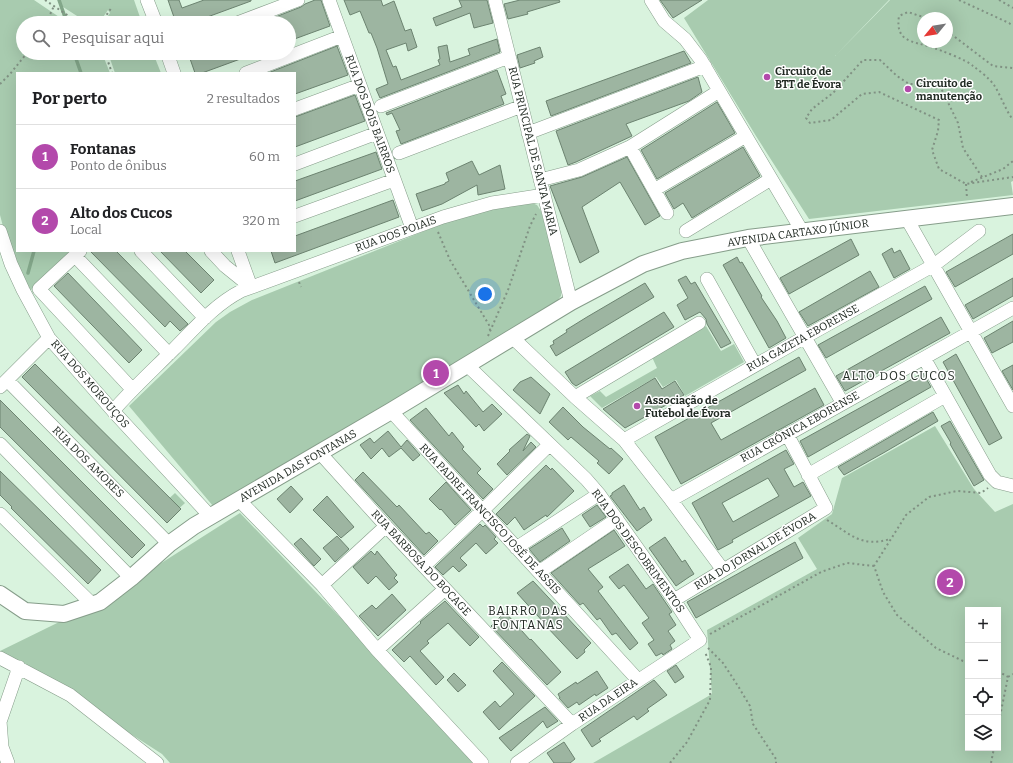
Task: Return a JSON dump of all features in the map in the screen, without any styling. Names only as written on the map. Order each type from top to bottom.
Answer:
[{"type":"street","points":[[256,16],[298,0]]},
{"type":"street","name":"RUA DOS DOIS BAIRROS","points":[[329,0],[412,228]]},
{"type":"street","name":"RUA PRINCIPAL DE SANTA MARIA","points":[[496,0],[571,302]]},
{"type":"street","points":[[651,0],[664,21],[685,39],[703,63],[802,231]]},
{"type":"street","points":[[150,1],[154,16]]},
{"type":"street","points":[[296,54],[342,36]]},
{"type":"street","points":[[381,106],[509,57]]},
{"type":"street","points":[[169,60],[174,72]]},
{"type":"street","points":[[249,72],[280,60]]},
{"type":"street","points":[[528,132],[703,63]]},
{"type":"street","points":[[296,109],[360,85]]},
{"type":"street","points":[[540,180],[579,170],[630,147],[719,91]]},
{"type":"street","points":[[399,152],[522,106]]},
{"type":"street","points":[[296,164],[378,133]]},
{"type":"street","points":[[654,190],[746,136]]},
{"type":"street","points":[[630,147],[667,213]]},
{"type":"street","points":[[686,231],[771,179]]},
{"type":"street","points":[[296,216],[394,180]]},
{"type":"street","name":"RUA DOS POIAIS","points":[[113,411],[132,389],[205,318],[232,295],[443,217],[492,204],[545,198]]},
{"type":"street","name":"AVENIDA CARTAXO JÚNIOR","points":[[571,302],[643,264],[682,252],[748,238],[1013,206]]},
{"type":"street","points":[[907,219],[971,331],[1010,392],[1013,406]]},
{"type":"street","name":"RUA DOS MOROUÇOS","points":[[0,231],[11,264],[23,290],[49,338],[113,411],[211,517]]},
{"type":"street","name":"RUA GAZETA EBORENSE","points":[[624,440],[755,365],[934,266],[979,231]]},
{"type":"street","points":[[748,238],[842,402]]},
{"type":"street","points":[[142,252],[205,318]]},
{"type":"street","points":[[212,252],[225,266],[251,287]]},
{"type":"street","points":[[238,252],[251,287]]},
{"type":"street","points":[[132,389],[40,289],[78,254],[169,354]]},
{"type":"street","points":[[707,279],[755,365]]},
{"type":"street","name":"AVENIDA DAS FONTANAS","points":[[0,594],[25,611],[64,614],[100,602],[131,578],[169,544],[211,517],[391,412],[571,302]]},
{"type":"street","name":"RUA CRÓNICA EBORENSE","points":[[671,500],[842,402],[1013,308]]},
{"type":"street","points":[[575,397],[699,323]]},
{"type":"street","points":[[4,384],[49,338]]},
{"type":"street","points":[[513,338],[575,397],[624,440],[723,570]]},
{"type":"street","points":[[924,358],[990,475],[997,482],[1013,486]]},
{"type":"street","name":"RUA DOS DESCOBRIMENTOS","points":[[468,366],[586,479],[599,494],[674,600],[700,640]]},
{"type":"street","name":"RUA DOS AMORES","points":[[4,384],[169,544]]},
{"type":"street","points":[[808,475],[945,396]]},
{"type":"street","name":"RUA PADRE FRANCISCO JOSÉ DE ASSIS","points":[[391,412],[638,680]]},
{"type":"street","name":"RUA DO JORNAL DE ÉVORA","points":[[674,600],[826,508],[787,434]]},
{"type":"street","points":[[0,444],[131,578]]},
{"type":"street","points":[[424,566],[549,445]]},
{"type":"street","name":"RUA BARBOSA DO BOCAGE","points":[[320,453],[386,526],[572,724]]},
{"type":"street","points":[[516,548],[599,494]]},
{"type":"street","points":[[239,500],[322,585],[377,650],[482,763]]},
{"type":"street","points":[[0,514],[92,604]]},
{"type":"street","points":[[539,572],[617,519]]},
{"type":"street","points":[[322,585],[386,526]]},
{"type":"street","points":[[377,650],[445,589]]},
{"type":"street","name":"RUA DA EIRA","points":[[517,763],[572,724],[700,640]]},
{"type":"street","points":[[0,658],[70,695],[157,763]]},
{"type":"street","points":[[8,763],[2,747],[0,721],[18,667]]},
{"type":"path","points":[[45,0],[69,16]]},
{"type":"path","points":[[959,0],[1013,26]]},
{"type":"path","points":[[999,0],[1013,8]]},
{"type":"path","points":[[49,16],[54,6]]},
{"type":"path","points":[[106,16],[112,7]]},
{"type":"path","points":[[917,15],[908,12],[899,16],[898,26],[903,37],[911,42],[917,43]]},
{"type":"path","points":[[953,35],[994,66],[1013,68]]},
{"type":"path","points":[[934,48],[972,64],[993,84],[1007,112],[1013,120]]},
{"type":"path","points":[[0,84],[21,60]]},
{"type":"path","points":[[107,60],[112,72]]},
{"type":"path","points":[[982,177],[963,148],[958,123],[939,84],[909,84],[897,76],[880,60],[864,60],[833,93],[812,109],[806,118],[810,123],[831,120],[862,94],[879,92],[939,120],[938,131],[932,150],[940,169],[966,184],[1013,177]]},
{"type":"path","points":[[966,184],[1003,169],[1013,161]]},
{"type":"path","points":[[490,331],[510,284],[530,226],[545,198]]},
{"type":"path","points":[[434,227],[438,232],[450,260],[489,325],[489,341]]},
{"type":"path","points":[[299,281],[301,287]]},
{"type":"path","points":[[965,661],[936,648],[897,615],[883,592],[874,566],[906,515],[928,497],[957,490],[981,493],[997,482]]},
{"type":"path","points":[[818,514],[859,540],[879,543],[890,539]]},
{"type":"path","points":[[700,640],[821,572],[847,563],[874,566]]},
{"type":"path","points":[[670,763],[687,742],[710,700],[711,667],[700,640]]},
{"type":"path","points":[[700,640],[723,663],[738,686],[750,706],[754,724],[776,759],[776,763]]},
{"type":"path","points":[[1001,673],[1008,677]]},
{"type":"path","points":[[1000,715],[1008,677],[1013,674]]},
{"type":"path","points":[[991,763],[993,751]]},
{"type":"green space","points":[[0,0],[34,0],[58,16],[16,16],[16,60],[105,60],[110,72],[16,72],[16,252],[73,252],[30,291],[5,234],[0,215]]},
{"type":"green space","points":[[59,0],[134,0],[140,16],[108,16],[110,13],[108,10],[104,16],[77,16],[60,5]]},
{"type":"green space","name":"Circuito de manutenção","points":[[708,0],[889,0],[835,56],[890,0],[1013,0],[1013,181],[1011,182],[1013,195],[809,219],[684,18]]},
{"type":"green space","points":[[110,60],[156,60],[161,72],[115,72]]},
{"type":"green space","points":[[532,203],[537,205],[541,211],[561,286],[561,296],[557,301],[477,351],[213,506],[129,406],[216,322],[230,312],[252,300],[442,224],[487,210]]},
{"type":"green space","points":[[706,326],[721,351],[734,344],[744,362],[685,396],[676,380],[663,387],[656,377],[602,408],[590,396],[600,391],[606,397],[657,368],[652,357]]},
{"type":"green space","points":[[935,426],[974,489],[995,512],[1013,504],[1013,763],[593,763],[712,694],[707,630],[817,569],[798,538],[832,514],[842,478]]},
{"type":"green space","points":[[175,493],[185,503],[172,515],[162,505]]},
{"type":"green space","points":[[240,513],[480,763],[170,763],[162,754],[70,695],[0,658],[0,651],[100,602]]},
{"type":"building","points":[[168,0],[179,0],[182,8],[204,0],[251,0],[210,16],[174,16]]},
{"type":"building","points":[[315,0],[321,0],[330,26],[296,38],[296,16],[278,16]]},
{"type":"building","points":[[344,0],[381,0],[383,6],[394,1],[405,31],[411,29],[417,47],[408,51],[406,43],[386,50],[393,67],[396,66],[401,80],[440,65],[438,60],[440,59],[438,47],[447,45],[450,62],[470,55],[468,49],[497,39],[500,52],[380,98],[376,89],[388,84],[377,48],[360,11],[350,15]]},
{"type":"building","points":[[459,0],[487,0],[493,23],[474,28],[470,13],[436,26],[433,18],[462,7]]},
{"type":"building","points":[[520,0],[559,0],[560,2],[527,12],[528,14],[508,19],[504,4]]},
{"type":"building","points":[[660,0],[702,0],[673,18]]},
{"type":"building","points":[[337,46],[348,75],[296,94],[296,72],[271,72]]},
{"type":"building","points":[[540,47],[543,57],[534,61],[535,63],[520,68],[517,55]]},
{"type":"building","points":[[684,51],[691,63],[551,116],[546,101]]},
{"type":"building","points":[[190,60],[238,60],[205,72],[195,72]]},
{"type":"building","points":[[497,70],[506,94],[501,96],[504,104],[401,144],[396,131],[400,130],[392,113],[387,115],[386,113]]},
{"type":"building","points":[[698,77],[702,92],[689,101],[626,124],[632,136],[568,165],[556,131]]},
{"type":"building","points":[[355,95],[365,121],[296,147],[296,117]]},
{"type":"building","points":[[717,102],[735,133],[657,179],[641,150]]},
{"type":"building","points":[[743,147],[760,176],[692,218],[683,203],[674,209],[665,193]]},
{"type":"building","points":[[376,152],[382,169],[296,201],[296,181]]},
{"type":"building","points":[[627,157],[660,216],[645,225],[620,182],[582,207],[599,252],[580,263],[550,186],[582,177]]},
{"type":"building","points":[[472,161],[479,175],[500,165],[505,189],[478,195],[477,185],[442,204],[422,211],[416,194],[445,184],[449,181],[446,173]]},
{"type":"building","points":[[393,200],[399,217],[275,263],[271,252],[296,252],[296,236]]},
{"type":"building","points":[[1013,234],[1013,254],[955,287],[946,272]]},
{"type":"building","points":[[851,239],[859,255],[789,294],[780,278]]},
{"type":"building","points":[[892,248],[894,253],[900,250],[910,269],[894,278],[882,254]]},
{"type":"building","points":[[91,252],[117,252],[188,324],[180,331],[170,321],[165,327]]},
{"type":"building","points":[[161,252],[186,252],[214,280],[201,293]]},
{"type":"building","points":[[737,257],[740,263],[742,262],[786,338],[769,348],[723,265]]},
{"type":"building","points":[[870,271],[879,287],[808,326],[799,312]]},
{"type":"building","points":[[68,273],[142,350],[129,363],[54,286]]},
{"type":"building","points":[[686,276],[691,284],[695,282],[731,343],[721,348],[707,324],[706,319],[700,312],[685,320],[677,305],[688,298],[678,280]]},
{"type":"building","points":[[1013,278],[1013,296],[973,319],[965,305]]},
{"type":"building","points":[[645,283],[654,297],[556,356],[550,346],[554,344],[553,341],[567,332],[566,330]]},
{"type":"building","points":[[925,286],[932,299],[826,358],[818,345]]},
{"type":"building","points":[[664,312],[674,327],[576,386],[572,383],[565,372]]},
{"type":"building","points":[[941,317],[950,333],[845,391],[836,376]]},
{"type":"building","points":[[1013,321],[1013,342],[992,353],[984,338]]},
{"type":"building","points":[[956,354],[1002,438],[989,445],[943,362]]},
{"type":"building","points":[[799,357],[806,370],[711,423],[721,440],[815,388],[824,405],[681,484],[655,437]]},
{"type":"building","points":[[35,364],[181,509],[167,523],[22,377]]},
{"type":"building","points":[[1013,365],[1013,390],[1002,371]]},
{"type":"building","points":[[923,373],[931,387],[808,457],[800,441]]},
{"type":"building","points":[[531,377],[550,394],[540,414],[513,390],[520,382]]},
{"type":"building","name":"Associação de Futebol de Évora","points":[[655,378],[662,389],[675,381],[684,395],[625,428],[603,409]]},
{"type":"building","points":[[458,385],[464,394],[466,391],[483,412],[492,404],[502,414],[484,431],[479,424],[476,427],[444,393]]},
{"type":"building","points":[[0,400],[145,545],[132,558],[0,427]]},
{"type":"building","points":[[563,407],[583,427],[623,459],[609,474],[597,463],[599,461],[571,437],[568,440],[549,422]]},
{"type":"building","points":[[426,408],[449,436],[452,432],[464,447],[462,449],[481,469],[477,473],[493,489],[483,499],[410,420]]},
{"type":"building","points":[[933,412],[938,421],[885,452],[844,475],[838,467]]},
{"type":"building","points":[[950,421],[984,480],[974,486],[941,426]]},
{"type":"building","points":[[388,431],[401,447],[407,440],[420,455],[413,461],[401,448],[389,457],[382,448],[371,459],[360,445],[370,438],[374,443]]},
{"type":"building","points":[[527,434],[530,436],[523,451],[531,442],[536,447],[507,475],[497,464],[510,451],[509,450]]},
{"type":"building","points":[[786,450],[794,464],[784,469],[794,487],[803,482],[811,496],[732,540],[733,542],[718,550],[692,503]],"holes":[[[768,478],[779,496],[733,522],[722,503]]]},
{"type":"building","points":[[546,465],[551,470],[552,468],[574,491],[547,517],[546,515],[524,530],[515,517],[507,525],[496,514]]},
{"type":"building","points":[[0,471],[101,570],[88,584],[11,508],[12,507],[0,495]]},
{"type":"building","points":[[363,472],[397,507],[399,505],[426,534],[429,532],[438,541],[424,555],[355,480]]},
{"type":"building","points":[[446,482],[471,510],[455,525],[441,509],[440,510],[429,499]]},
{"type":"building","points":[[624,485],[640,510],[644,507],[652,520],[637,531],[610,496]]},
{"type":"building","points":[[291,486],[303,499],[290,513],[277,499]]},
{"type":"building","points":[[327,496],[354,527],[341,538],[313,510]]},
{"type":"building","points":[[597,505],[606,517],[590,527],[582,515]]},
{"type":"building","points":[[480,524],[483,527],[485,525],[496,537],[494,539],[498,543],[486,554],[476,543],[460,558],[467,565],[459,572],[453,566],[443,575],[435,567]]},
{"type":"building","points":[[562,528],[570,541],[540,562],[529,549]]},
{"type":"building","points":[[614,530],[625,546],[588,569],[603,587],[598,591],[638,643],[630,650],[616,633],[612,635],[600,618],[597,620],[583,603],[580,605],[551,573]]},
{"type":"building","points":[[337,536],[349,549],[335,562],[323,548]]},
{"type":"building","points":[[665,537],[682,562],[685,560],[694,574],[676,586],[649,548]]},
{"type":"building","points":[[301,538],[321,559],[314,566],[294,544]]},
{"type":"building","points":[[795,542],[803,558],[696,618],[687,602]]},
{"type":"building","points":[[371,551],[375,555],[377,551],[397,575],[394,578],[398,582],[389,590],[376,576],[368,584],[353,567]]},
{"type":"building","points":[[628,564],[646,589],[653,584],[672,612],[669,614],[676,625],[668,631],[675,641],[670,645],[672,649],[663,655],[662,653],[656,656],[648,644],[654,640],[642,623],[649,618],[624,585],[619,589],[609,577]]},
{"type":"building","points":[[533,581],[591,643],[584,650],[585,652],[577,659],[517,593]]},
{"type":"building","points":[[392,594],[406,610],[378,636],[359,616],[372,605],[376,609]]},
{"type":"building","points":[[445,601],[479,637],[470,646],[448,623],[427,641],[429,643],[420,651],[444,677],[436,685],[410,656],[404,662],[392,650],[421,623],[420,622]]},
{"type":"building","points":[[505,612],[561,672],[547,685],[491,626]]},
{"type":"building","points":[[502,662],[535,696],[499,730],[483,712],[495,701],[500,707],[514,694],[493,671]]},
{"type":"building","points":[[676,665],[684,677],[675,683],[667,671]]},
{"type":"building","points":[[597,671],[608,688],[596,696],[595,694],[579,705],[577,702],[568,708],[559,698],[558,694]]},
{"type":"building","points":[[454,673],[466,685],[458,692],[447,680]]},
{"type":"building","points":[[654,680],[667,695],[647,709],[649,711],[637,720],[634,716],[599,739],[601,741],[592,747],[581,730]]},
{"type":"building","points":[[545,707],[558,721],[547,728],[543,721],[511,751],[499,738]]},
{"type":"building","points":[[564,742],[575,759],[570,763],[554,763],[547,753]]},
{"type":"waterway","points":[[59,0],[65,16]]},
{"type":"waterway","points":[[76,60],[81,72]]},
{"type":"waterway","points":[[28,273],[34,252]]},
{"type":"place","name":"Circuito de BTT de Évora","points":[[767,77]]},
{"type":"place","name":"Circuito de manutenção","points":[[908,89]]},
{"type":"place","name":"Fontanas","points":[[436,373]]},
{"type":"place","name":"Associação de Futebol de Évora","points":[[637,406]]},
{"type":"place","name":"Alto dos Cucos","points":[[950,582]]},
{"type":"district","name":"ALTO DOS CUCOS","points":[[899,376]]},
{"type":"district","name":"BAIRRO DAS FONTANAS","points":[[528,618]]}]
